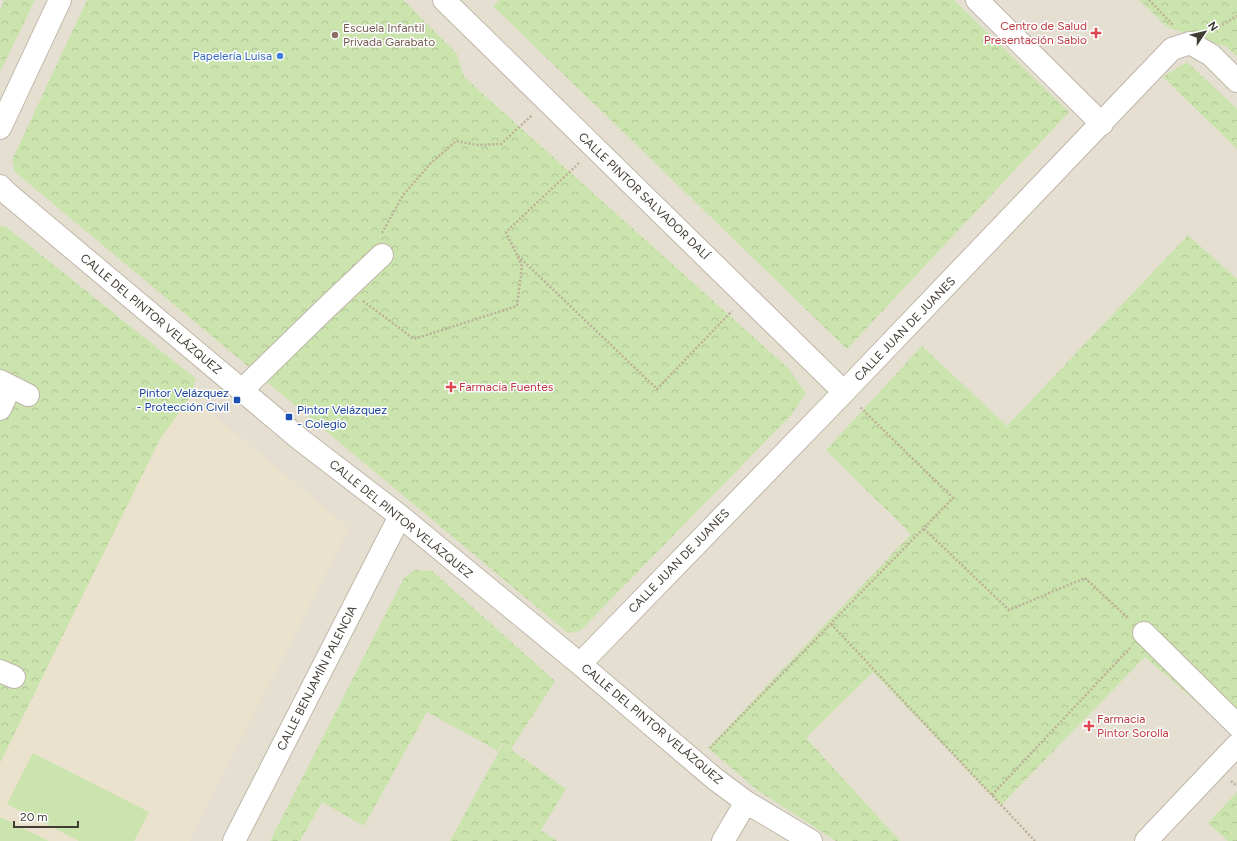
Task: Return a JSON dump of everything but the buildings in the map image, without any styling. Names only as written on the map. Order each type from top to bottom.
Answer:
[{"type":"street","points":[[0,128],[60,0]]},
{"type":"street","points":[[976,0],[1102,124]]},
{"type":"street","name":"CALLE PINTOR SALVADOR DALÍ","points":[[447,1],[844,392]]},
{"type":"street","points":[[1190,43],[1211,55],[1237,81]]},
{"type":"street","name":"CALLE JUAN DE JUANES","points":[[580,664],[1102,124],[1172,49],[1190,43]]},
{"type":"street","name":"CALLE DEL PINTOR VELÁZQUEZ","points":[[0,186],[301,440],[400,516],[580,664],[715,779],[746,802],[811,841]]},
{"type":"street","points":[[242,390],[382,256]]},
{"type":"street","points":[[0,409],[13,388]]},
{"type":"street","name":"CALLE BENJAMÍN PALENCIA","points":[[234,841],[400,516]]},
{"type":"street","points":[[1144,633],[1237,725]]},
{"type":"street","points":[[1146,841],[1237,745]]},
{"type":"street","points":[[722,841],[746,802]]},
{"type":"path","points":[[1148,0],[1190,43]]},
{"type":"path","points":[[1230,21],[1237,16]]},
{"type":"path","points":[[382,256],[382,234],[403,195],[431,163],[456,141],[478,146],[501,144],[547,101]]},
{"type":"path","points":[[346,289],[414,339],[517,306],[522,266],[506,232],[595,148]]},
{"type":"path","points":[[517,255],[657,389],[747,296]]},
{"type":"path","points":[[696,763],[953,498],[844,392]]},
{"type":"path","points":[[924,528],[1009,610],[1085,578],[1144,633],[992,795]]},
{"type":"path","points":[[832,624],[1035,841]]},
{"type":"shaded area","points":[[0,0],[1237,0],[1237,841],[0,841]]},
{"type":"shaded area","points":[[191,396],[349,528],[189,841],[0,841],[0,763],[160,439]]},
{"type":"green space","points":[[4,0],[35,0],[0,72],[0,12]]},
{"type":"green space","points":[[87,0],[403,0],[457,54],[464,77],[788,368],[806,393],[791,415],[580,631],[568,633],[15,172],[12,160]]},
{"type":"green space","points":[[499,0],[954,0],[1069,112],[847,349],[493,6]]},
{"type":"green space","points":[[1139,0],[1237,0],[1237,57],[1227,47],[1167,27]]},
{"type":"green space","points":[[1187,62],[1237,109],[1237,149],[1163,77]]},
{"type":"green space","points":[[0,226],[5,226],[196,379],[191,396],[160,439],[0,763]]},
{"type":"green space","points":[[1188,235],[1237,279],[1237,725],[1231,732],[1145,657],[1001,805],[873,672],[806,738],[900,841],[836,841],[757,790],[708,748],[911,534],[826,450],[922,346],[1007,426]]},
{"type":"green space","points":[[415,570],[432,571],[555,681],[511,749],[502,743],[498,751],[427,712],[364,826],[322,802],[300,841],[270,841],[404,578]]},
{"type":"green space","points":[[503,744],[566,789],[541,830],[557,841],[450,841]]},
{"type":"green space","points":[[33,753],[149,812],[134,841],[79,841],[7,804]]},
{"type":"green space","points":[[1237,792],[1237,841],[1228,841],[1208,823]]},
{"type":"green space","points":[[0,817],[49,841],[0,841]]},
{"type":"place","name":"Centro de Salud Presentación Sabio","points":[[1096,33]]},
{"type":"place","name":"Escuela Infantil Privada Garabato","points":[[335,35]]},
{"type":"place","name":"Papelería Luisa","points":[[280,56]]},
{"type":"place","name":"Farmacia Fuentes","points":[[451,387]]},
{"type":"place","name":"Pintor Velázquez - Protección Civil","points":[[237,400]]},
{"type":"place","name":"Pintor Velázquez - Colegio","points":[[289,417]]},
{"type":"place","name":"Farmacia Pintor Sorolla","points":[[1089,726]]}]
